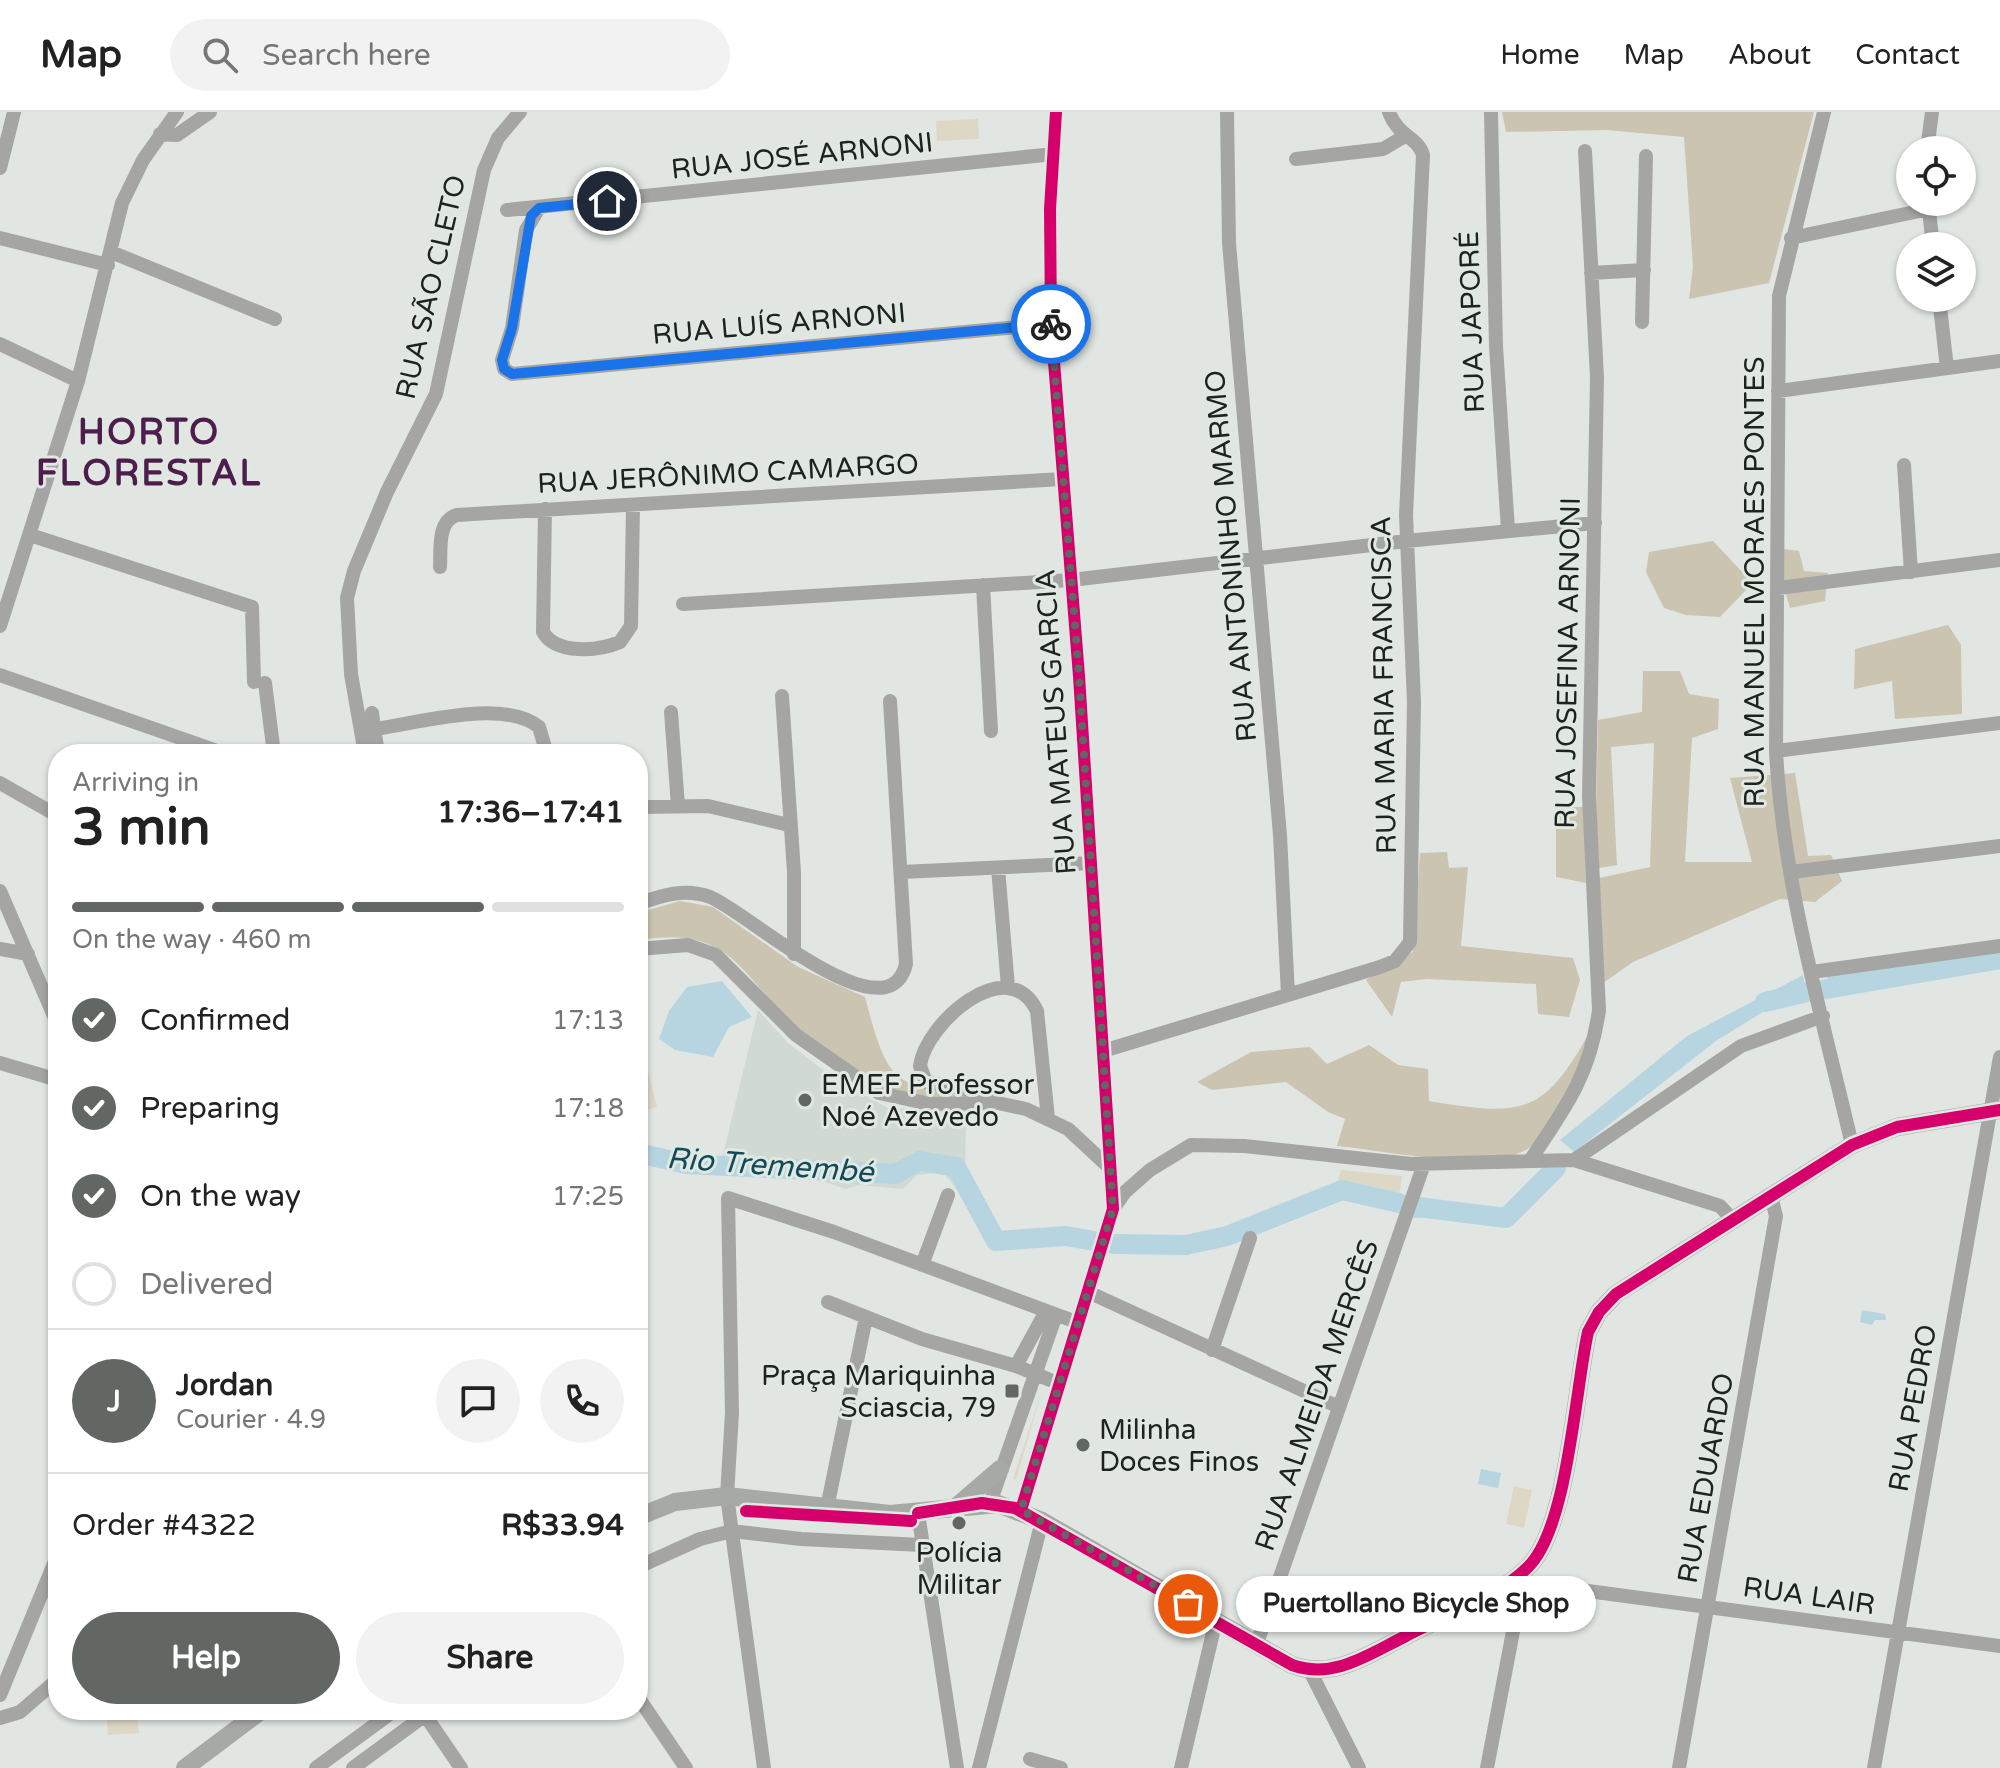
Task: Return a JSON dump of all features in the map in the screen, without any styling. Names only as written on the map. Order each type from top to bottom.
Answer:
[{"type":"main road","points":[[648,1513],[675,1502],[727,1496],[827,1508],[918,1513],[990,1503],[1021,1510],[1042,1521],[1310,1671],[1342,1667],[1524,1578],[1552,1526],[1581,1363],[1588,1332],[1599,1312],[1649,1270],[1852,1145],[1897,1127],[1995,1111]]},
{"type":"main road","points":[[955,1508],[1000,1469]]},
{"type":"main road","points":[[185,1768],[249,1720]]},
{"type":"street","points":[[0,168],[14,112]]},
{"type":"street","points":[[0,626],[78,381],[130,182],[177,112]]},
{"type":"street","points":[[160,134],[177,135],[210,112]]},
{"type":"street","name":"RUA SÃO CLETO","points":[[364,744],[347,633],[350,584],[387,492],[436,394],[484,170],[498,138],[520,112]]},
{"type":"street","name":"RUA MATEUS GARCIA","points":[[1021,1510],[1113,1209],[1092,863],[1051,324],[1050,209],[1056,112]]},
{"type":"street","name":"RUA ANTONINHO MARMO","points":[[1227,112],[1229,243],[1280,835],[1288,995]]},
{"type":"street","name":"RUA MARIA FRANCISCA","points":[[1103,1051],[1388,964],[1410,942],[1414,715],[1406,541],[1423,155],[1421,146],[1405,136],[1389,112]]},
{"type":"street","name":"RUA JAPORÉ","points":[[1491,112],[1496,346],[1508,530]]},
{"type":"street","name":"RUA MANUEL MORAES PONTES","points":[[1824,112],[1779,296],[1776,751],[1779,801],[1791,872],[1852,1145]]},
{"type":"street","points":[[1929,136],[1932,112]]},
{"type":"street","points":[[1296,159],[1383,149],[1405,136]]},
{"type":"street","name":"RUA JOSEFINA ARNONI","points":[[1531,1159],[1575,1095],[1593,1042],[1599,1010],[1589,834],[1597,377],[1585,151]]},
{"type":"street","name":"RUA JOSÉ ARNONI","points":[[507,210],[1054,154]]},
{"type":"street","points":[[1642,322],[1646,156]]},
{"type":"street","name":"RUA LUÍS ARNONI","points":[[539,208],[526,230],[512,328],[502,360],[504,369],[512,374],[1051,324]]},
{"type":"street","points":[[1791,238],[1896,214]]},
{"type":"street","points":[[0,238],[109,258],[275,319]]},
{"type":"street","points":[[1591,273],[1644,270]]},
{"type":"street","points":[[1941,312],[1947,368]]},
{"type":"street","points":[[0,344],[78,381]]},
{"type":"street","points":[[1778,391],[2000,361]]},
{"type":"street","points":[[1904,465],[1911,572]]},
{"type":"street","name":"RUA JERÔNIMO CAMARGO","points":[[440,567],[443,527],[450,517],[1062,479]]},
{"type":"street","points":[[545,509],[543,632],[556,645],[590,648],[620,642],[631,626],[633,505]]},
{"type":"street","points":[[683,604],[1071,580],[1406,541],[1595,523]]},
{"type":"street","points":[[30,535],[252,607],[259,683],[272,744]]},
{"type":"street","points":[[1778,588],[2000,560]]},
{"type":"street","points":[[983,585],[991,731]]},
{"type":"street","points":[[0,675],[197,744]]},
{"type":"street","points":[[782,696],[796,922],[794,954]]},
{"type":"street","points":[[648,901],[677,893],[712,898],[794,954],[855,982],[879,988],[896,983],[904,976],[906,964],[890,701]]},
{"type":"street","points":[[671,712],[678,806]]},
{"type":"street","points":[[372,713],[377,744]]},
{"type":"street","points":[[375,729],[478,714],[518,715],[539,727],[544,744]]},
{"type":"street","points":[[1776,751],[2000,723]]},
{"type":"street","points":[[0,783],[48,810]]},
{"type":"street","points":[[648,807],[722,808],[789,825]]},
{"type":"street","points":[[1791,872],[2000,846]]},
{"type":"street","points":[[902,872],[1092,863]]},
{"type":"street","points":[[998,868],[1008,987]]},
{"type":"street","points":[[0,891],[48,1001]]},
{"type":"street","points":[[648,948],[688,945],[716,955],[796,1035],[879,1093],[930,1104],[998,1103],[1048,1118],[1086,1144],[1110,1168]]},
{"type":"street","points":[[1812,972],[2000,946]]},
{"type":"street","points":[[0,949],[28,954]]},
{"type":"street","points":[[998,1103],[983,1092],[926,1082],[920,1066],[936,1032],[967,1001],[988,990],[1008,987],[1028,996],[1037,1011],[1048,1118]]},
{"type":"street","points":[[1574,1160],[1733,1050],[1823,1016]]},
{"type":"street","name":"RUA PEDRO","points":[[1874,1768],[1995,1111],[2000,1057]]},
{"type":"street","points":[[0,1063],[48,1077]]},
{"type":"street","points":[[1113,1209],[1125,1192],[1150,1170],[1191,1145],[1244,1146],[1424,1164],[1574,1160],[1720,1206],[1732,1219]]},
{"type":"street","name":"RUA ALMEIDA MERCÊS","points":[[1257,1643],[1424,1164]]},
{"type":"street","points":[[922,1265],[948,1195]]},
{"type":"street","name":"RUA EDUARDO","points":[[1679,1768],[1776,1216],[1771,1196]]},
{"type":"street","points":[[764,1768],[727,1496],[732,1413],[728,1198],[1079,1323]]},
{"type":"street","points":[[1212,1350],[1250,1238]]},
{"type":"street","points":[[1088,1292],[1339,1407]]},
{"type":"street","points":[[828,1302],[1060,1384]]},
{"type":"street","points":[[1016,1366],[1051,1313]]},
{"type":"street","points":[[990,1503],[1051,1313]]},
{"type":"street","points":[[827,1508],[866,1317]]},
{"type":"street","points":[[918,1513],[957,1768]]},
{"type":"street","points":[[979,1768],[1042,1521]]},
{"type":"street","points":[[648,1562],[700,1539],[732,1531],[922,1545]]},
{"type":"street","points":[[0,1695],[48,1578]]},
{"type":"street","points":[[1487,1768],[1524,1578]]},
{"type":"street","name":"RUA LAIR","points":[[1524,1578],[1709,1608],[2000,1646]]},
{"type":"street","points":[[1181,1768],[1216,1620]]},
{"type":"street","points":[[1310,1671],[1359,1768]]},
{"type":"street","points":[[0,1718],[20,1712],[48,1688]]},
{"type":"street","points":[[648,1712],[686,1768]]},
{"type":"street","points":[[316,1768],[381,1720]]},
{"type":"street","points":[[353,1768],[417,1720]]},
{"type":"street","points":[[433,1720],[461,1768]]},
{"type":"street","points":[[1030,1759],[1061,1768]]},
{"type":"shaded area","points":[[1502,112],[1814,112],[1769,283],[1689,299],[1693,267],[1684,137],[1607,130],[1506,132]]},
{"type":"shaded area","points":[[978,119],[979,139],[937,141],[936,121]]},
{"type":"shaded area","points":[[1713,541],[1746,576],[1748,588],[1720,617],[1686,615],[1664,608],[1646,572],[1649,552]]},
{"type":"shaded area","points":[[1783,549],[1799,551],[1804,571],[1828,573],[1825,601],[1790,608],[1782,581]]},
{"type":"shaded area","points":[[1948,625],[1961,645],[1962,714],[1895,719],[1892,681],[1854,689],[1855,649]]},
{"type":"shaded area","points":[[1643,671],[1680,671],[1689,694],[1719,699],[1718,729],[1692,738],[1685,862],[1752,862],[1730,778],[1795,773],[1808,856],[1831,855],[1842,881],[1815,902],[1780,899],[1633,962],[1603,983],[1599,878],[1650,867],[1654,743],[1611,747],[1617,865],[1599,868],[1596,819],[1598,720],[1642,712]]},
{"type":"shaded area","points":[[1556,807],[1584,807],[1586,883],[1556,877]]},
{"type":"shaded area","points":[[1447,852],[1449,868],[1468,867],[1461,946],[1573,958],[1580,980],[1569,1017],[1538,1014],[1536,984],[1427,979],[1401,982],[1392,1017],[1366,980],[1413,952],[1420,853]]},
{"type":"shaded area","points":[[680,901],[713,907],[798,967],[865,997],[882,1053],[902,1079],[935,1090],[991,1099],[920,1099],[887,1090],[849,1068],[802,1033],[734,961],[717,948],[697,940],[671,937],[648,939],[648,910]]},
{"type":"shaded area","name":"EMEF Professor Noé Azevedo","points":[[758,1010],[787,1042],[836,1080],[888,1108],[966,1111],[965,1184],[958,1191],[943,1172],[917,1175],[903,1189],[858,1185],[846,1189],[804,1175],[763,1170],[719,1171]]},
{"type":"shaded area","points":[[1589,1033],[1578,1074],[1539,1137],[1526,1150],[1485,1159],[1434,1158],[1337,1146],[1345,1119],[1328,1112],[1286,1082],[1212,1090],[1197,1082],[1251,1052],[1310,1047],[1327,1064],[1369,1045],[1398,1065],[1428,1069],[1429,1101],[1486,1109],[1507,1108],[1526,1104],[1542,1095],[1573,1061]]},
{"type":"shaded area","points":[[648,1071],[657,1107],[648,1109]]},
{"type":"shaded area","points":[[1341,1170],[1402,1176],[1399,1196],[1336,1187]]},
{"type":"shaded area","points":[[1043,1387],[1016,1480],[1013,1479]]},
{"type":"shaded area","points":[[1514,1486],[1532,1490],[1524,1528],[1506,1524]]},
{"type":"shaded area","points":[[107,1720],[138,1720],[139,1733],[108,1735]]},
{"type":"water","points":[[2000,951],[2000,962],[1829,983],[1826,973]]},
{"type":"water","points":[[1803,975],[1805,986],[1716,1041],[1574,1152],[1560,1140],[1687,1036]]},
{"type":"water","points":[[722,981],[752,1017],[729,1027],[713,1057],[675,1050],[659,1039],[669,1011],[687,987]]},
{"type":"water","points":[[1540,1170],[1558,1170],[1515,1214],[1410,1218],[1415,1208],[1513,1207],[1532,1187]]},
{"type":"water","points":[[1862,1310],[1885,1314],[1886,1320],[1875,1320],[1872,1325],[1860,1322]]},
{"type":"water","points":[[1481,1469],[1501,1473],[1498,1488],[1478,1484]]},
{"type":"waterway","name":"Rio Tremembé","points":[[1826,989],[2000,959]]},
{"type":"waterway","name":"Rio Tremembé","points":[[1765,1002],[1807,992]]},
{"type":"waterway","name":"Rio Tremembé","points":[[648,1155],[686,1164],[895,1174],[920,1161],[956,1167],[996,1241],[1066,1236],[1094,1241]]},
{"type":"waterway","name":"Rio Tremembé","points":[[1418,1207],[1506,1218],[1556,1168]]},
{"type":"waterway","name":"Rio Tremembé","points":[[1113,1244],[1186,1245],[1227,1236],[1342,1190],[1399,1203]]},
{"type":"cycle path","points":[[1021,1510],[1113,1209],[1079,676],[1051,324],[1050,209],[1056,112]]},
{"type":"cycle path","points":[[918,1513],[982,1503],[1015,1508],[1292,1665],[1322,1669],[1351,1663],[1501,1588],[1528,1567],[1542,1548],[1561,1491],[1588,1332],[1599,1312],[1616,1294],[1852,1145],[1897,1127],[2000,1110]]},
{"type":"cycle path","points":[[746,1511],[911,1521]]},
{"type":"way so far","points":[[1051,324],[1079,676],[1113,1209],[1021,1510],[1188,1604]]},
{"type":"place","name":"EMEF Professor Noé Azevedo","points":[[805,1100]]},
{"type":"place","name":"Praça Mariquinha Sciascia, 79","points":[[1012,1391]]},
{"type":"place","name":"Milinha Doces Finos","points":[[1083,1445]]},
{"type":"place","name":"Polícia Militar","points":[[959,1523]]},
{"type":"place","name":"Puertollano Bicycle Shop","points":[[1188,1604]]},
{"type":"district","name":"HORTO FLORESTAL","points":[[149,452]]},
{"type":"route","points":[[607,201],[539,208],[531,216],[526,230],[512,328],[502,360],[504,369],[512,374],[1051,324]]}]
